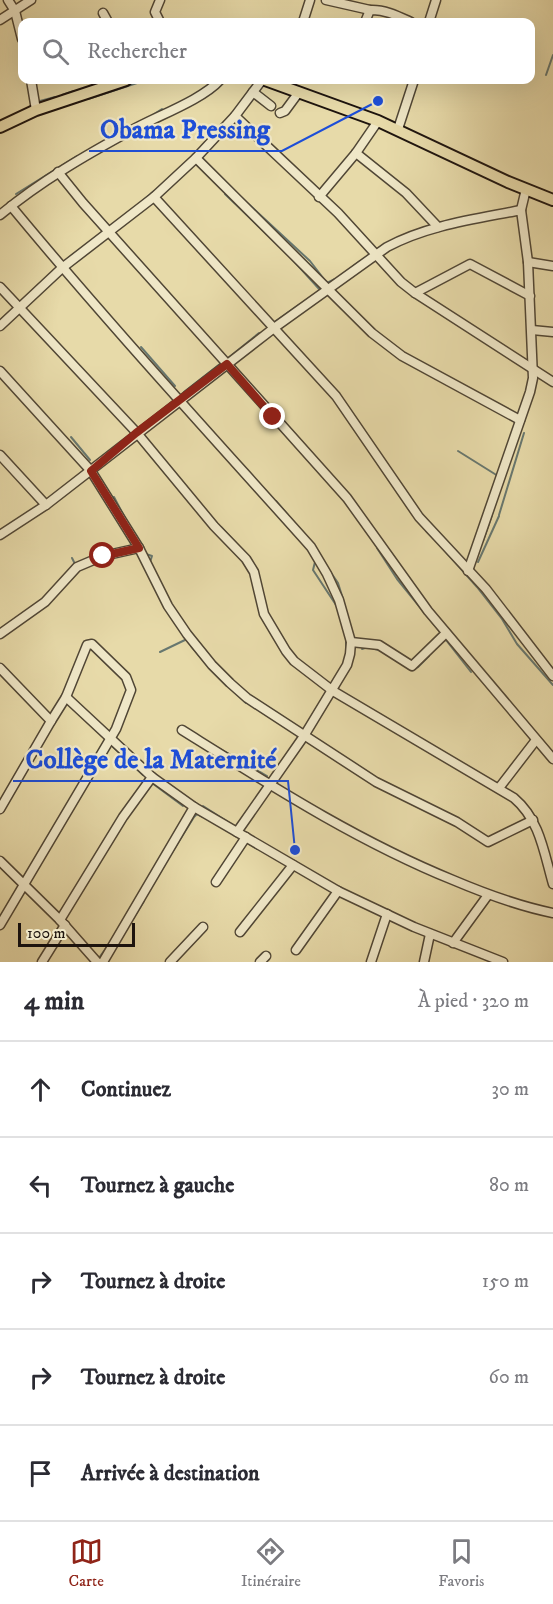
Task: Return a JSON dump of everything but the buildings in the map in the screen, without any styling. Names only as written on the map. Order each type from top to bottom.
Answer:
[{"type":"main road","points":[[0,127],[36,110],[114,84]]},
{"type":"main road","points":[[288,84],[299,92],[398,129],[553,200]]},
{"type":"street","points":[[9,0],[18,23]]},
{"type":"street","points":[[0,20],[31,0]]},
{"type":"street","points":[[158,18],[155,12],[160,0]]},
{"type":"street","points":[[304,18],[310,0]]},
{"type":"street","points":[[326,0],[389,13],[401,18]]},
{"type":"street","points":[[430,18],[436,0]]},
{"type":"street","points":[[367,18],[370,10]]},
{"type":"street","points":[[103,13],[106,18]]},
{"type":"street","points":[[32,84],[36,110]]},
{"type":"street","points":[[0,215],[58,172],[133,129],[209,90],[216,84]]},
{"type":"street","points":[[0,326],[62,268],[154,197],[196,158],[235,117],[260,84]]},
{"type":"street","points":[[398,129],[413,84]]},
{"type":"street","points":[[253,92],[271,106]]},
{"type":"street","points":[[279,113],[285,111],[299,92]]},
{"type":"street","points":[[235,117],[346,221],[401,282],[553,382]]},
{"type":"street","points":[[319,197],[356,153],[378,121]]},
{"type":"street","points":[[356,153],[406,193],[438,227]]},
{"type":"street","points":[[196,158],[372,333],[402,356],[520,420]]},
{"type":"street","points":[[58,172],[347,498],[446,633],[553,759]]},
{"type":"street","points":[[468,570],[530,393],[532,330],[528,262],[521,210],[526,189]]},
{"type":"street","points":[[154,197],[336,396],[419,517],[486,589],[553,675]]},
{"type":"street","points":[[11,206],[62,268],[311,547],[339,600],[351,642],[347,665],[304,736],[237,832]]},
{"type":"street","points":[[0,535],[46,505],[274,328],[387,247],[404,238],[438,227],[521,210]]},
{"type":"street","points":[[528,262],[553,266]]},
{"type":"street","points":[[415,293],[470,264],[530,296]]},
{"type":"street","points":[[0,287],[136,433],[209,521],[251,565],[264,614],[286,651],[302,669],[333,691],[499,788],[521,804],[533,820],[553,884]]},
{"type":"street","points":[[532,330],[553,332]]},
{"type":"street","points":[[0,371],[91,471],[139,548],[168,606],[205,658],[247,698],[386,788],[457,822],[489,842],[533,820]]},
{"type":"street","points":[[0,455],[46,505]]},
{"type":"street","points":[[0,634],[45,602],[77,567],[103,556],[139,548]]},
{"type":"street","points":[[351,642],[379,645],[412,666],[446,633]]},
{"type":"street","points":[[0,809],[66,697],[87,645],[92,644],[126,676],[131,686],[119,720],[110,737],[0,925]]},
{"type":"street","points":[[0,668],[51,721]]},
{"type":"street","points":[[66,697],[152,777],[194,807],[338,891],[430,934],[503,962]]},
{"type":"street","points":[[182,730],[382,849],[488,895],[528,908],[553,913]]},
{"type":"street","points":[[499,788],[536,740]]},
{"type":"street","points":[[42,962],[62,922],[123,817],[152,777]]},
{"type":"street","points":[[103,962],[194,807]]},
{"type":"street","points":[[216,882],[246,837]]},
{"type":"street","points":[[0,861],[26,884],[97,962]]},
{"type":"street","points":[[240,932],[293,865]]},
{"type":"street","points":[[296,950],[338,891]]},
{"type":"street","points":[[453,943],[488,895]]},
{"type":"street","points":[[371,962],[387,914]]},
{"type":"street","points":[[170,962],[203,927]]},
{"type":"street","points":[[424,962],[430,934]]},
{"type":"waterway","points":[[546,75],[553,55]]},
{"type":"waterway","points":[[88,99],[134,84]]},
{"type":"waterway","points":[[62,95],[74,91]]},
{"type":"waterway","points":[[40,101],[55,97]]},
{"type":"waterway","points":[[151,116],[162,109]]},
{"type":"waterway","points":[[16,194],[77,156]]},
{"type":"waterway","points":[[140,203],[154,191]]},
{"type":"waterway","points":[[225,194],[273,240]]},
{"type":"waterway","points":[[242,198],[310,261],[327,283],[335,279]]},
{"type":"waterway","points":[[292,259],[320,290],[318,292]]},
{"type":"waterway","points":[[352,267],[360,261]]},
{"type":"waterway","points":[[273,323],[300,304]]},
{"type":"waterway","points":[[227,359],[259,333]]},
{"type":"waterway","points":[[141,347],[175,386]]},
{"type":"waterway","points":[[184,392],[220,364]]},
{"type":"waterway","points":[[499,515],[524,433]]},
{"type":"waterway","points":[[71,437],[90,460]]},
{"type":"waterway","points":[[458,451],[498,476]]},
{"type":"waterway","points":[[492,514],[503,480]]},
{"type":"waterway","points":[[114,497],[125,518]]},
{"type":"waterway","points":[[276,501],[288,515]]},
{"type":"waterway","points":[[483,541],[492,515]]},
{"type":"waterway","points":[[478,562],[499,516]]},
{"type":"waterway","points":[[221,527],[236,543]]},
{"type":"waterway","points":[[426,531],[434,539]]},
{"type":"waterway","points":[[377,548],[397,579],[441,633]]},
{"type":"waterway","points":[[446,552],[502,619],[517,644],[553,685]]},
{"type":"waterway","points":[[146,554],[152,556],[150,562]]},
{"type":"waterway","points":[[72,558],[75,564],[78,564]]},
{"type":"waterway","points":[[315,562],[313,570],[338,608]]},
{"type":"waterway","points":[[327,567],[338,583],[343,599]]},
{"type":"waterway","points":[[346,637],[346,652]]},
{"type":"waterway","points":[[160,652],[187,639]]},
{"type":"waterway","points":[[443,641],[446,640],[471,672]]},
{"type":"waterway","points":[[191,646],[203,660]]},
{"type":"waterway","points":[[362,649],[368,647],[382,651]]},
{"type":"waterway","points":[[413,669],[429,656]]},
{"type":"waterway","points":[[221,679],[246,703]]},
{"type":"waterway","points":[[210,743],[267,776]]},
{"type":"waterway","points":[[113,747],[143,775]]},
{"type":"waterway","points":[[152,783],[183,806]]},
{"type":"waterway","points":[[203,806],[236,827]]},
{"type":"waterway","points":[[171,854],[194,817],[197,814],[203,817]]},
{"type":"waterway","points":[[249,844],[257,849]]},
{"type":"waterway","points":[[131,922],[144,901]]},
{"type":"waterway","points":[[99,958],[111,941]]},
{"type":"place","name":"Obama Pressing","points":[[378,101]]},
{"type":"place","name":"Collège de la Maternité","points":[[295,850]]},
{"type":"route","points":[[103,556],[139,548],[91,471],[136,433],[227,364],[273,417]]}]
